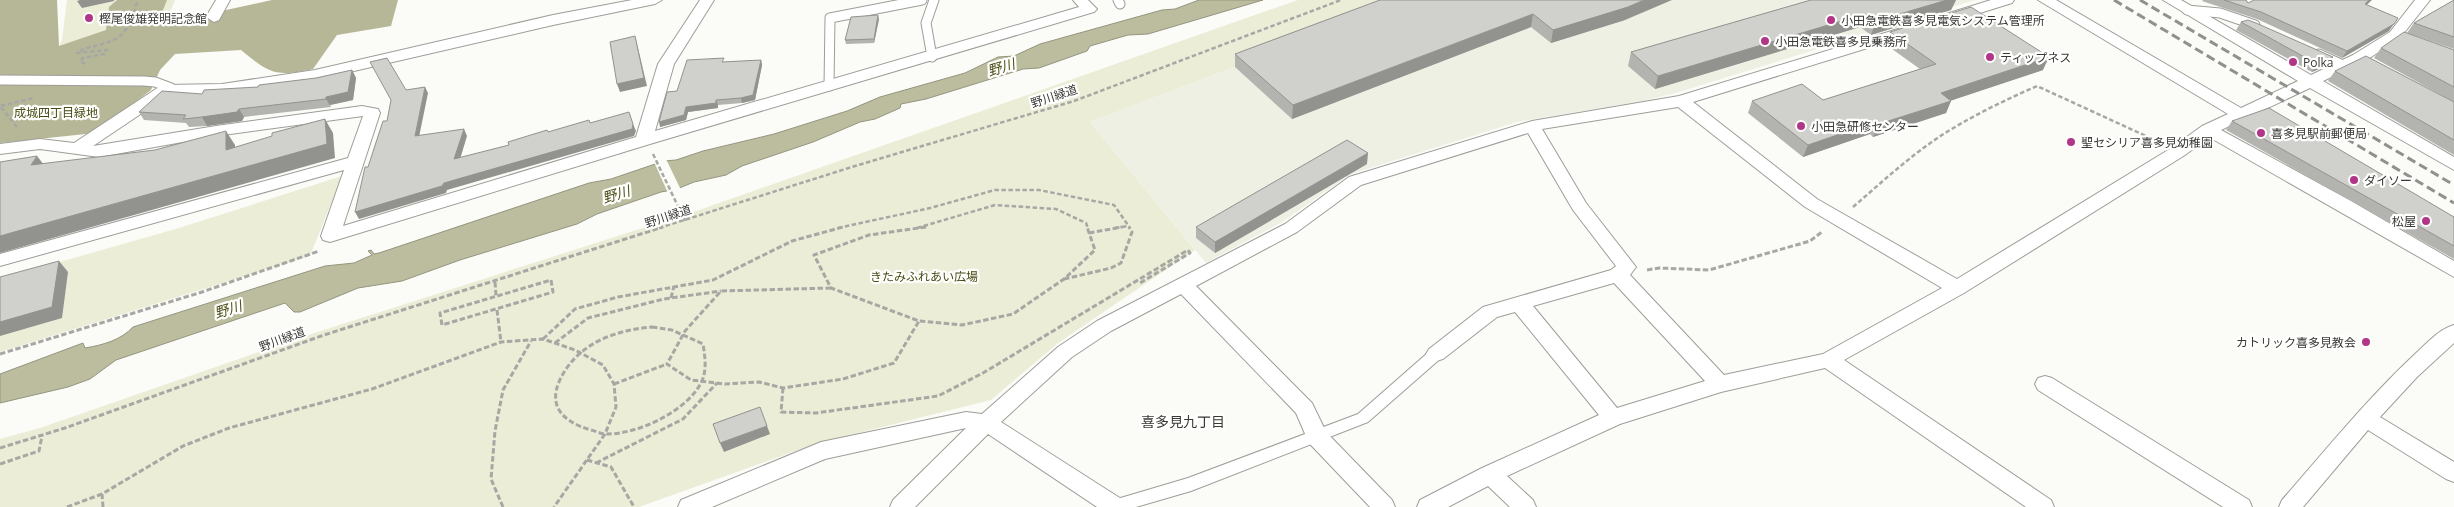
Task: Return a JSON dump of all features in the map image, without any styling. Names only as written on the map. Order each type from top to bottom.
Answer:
[{"type":"street","points":[[214,18],[223,0]]},
{"type":"street","points":[[77,150],[165,90],[172,88],[222,89],[315,75],[553,20],[655,0]]},
{"type":"street","points":[[644,140],[666,64],[707,0]]},
{"type":"street","points":[[0,149],[40,144],[99,152],[216,131],[362,111],[372,113],[330,236],[644,140],[932,57],[1089,9],[1080,0]]},
{"type":"street","points":[[901,507],[965,442],[1064,352],[1104,326],[1292,228],[1355,181],[1532,126],[1681,101],[2007,0]]},
{"type":"street","points":[[2045,0],[2240,114]]},
{"type":"street","points":[[2170,0],[2454,164]]},
{"type":"street","points":[[1428,507],[1490,474],[1613,418],[1720,384],[1828,360],[1957,288],[2098,199],[2179,151],[2208,130],[2312,82],[2399,37],[2423,0]]},
{"type":"street","points":[[2351,62],[2377,68]]},
{"type":"street","points":[[1681,101],[1811,203],[1957,288]]},
{"type":"street","points":[[2260,105],[2277,115]]},
{"type":"street","points":[[1532,126],[1579,206],[1622,271],[1720,384]]},
{"type":"street","points":[[2208,130],[2345,205],[2454,270]]},
{"type":"street","points":[[0,260],[356,161]]},
{"type":"street","points":[[689,507],[821,450],[966,420],[987,423],[1114,507],[1191,484],[1318,437],[1363,418],[1436,354],[1490,312],[1622,271]]},
{"type":"street","points":[[1183,285],[1305,409],[1318,437],[1384,507]]},
{"type":"street","points":[[1520,304],[1613,418]]},
{"type":"street","points":[[2290,507],[2366,419],[2449,343]]},
{"type":"street","points":[[1828,360],[2043,507]]},
{"type":"street","points":[[2045,384],[2241,507]]},
{"type":"street","points":[[2366,419],[2454,473]]},
{"type":"street","points":[[1490,474],[1525,507]]},
{"type":"lane","points":[[829,86],[830,18],[922,0]]},
{"type":"lane","points":[[932,57],[926,24],[934,0]]},
{"type":"lane","points":[[2186,10],[2220,13],[2263,29]]},
{"type":"lane","points":[[2307,49],[2351,62]]},
{"type":"lane","points":[[0,80],[144,81],[172,88]]},
{"type":"path","points":[[75,81],[88,71],[88,66],[80,61],[83,58],[104,54],[107,50],[76,52],[82,48],[119,39],[126,32],[138,0]]},
{"type":"path","name":"野川緑道","points":[[0,448],[42,435],[324,335],[855,166],[1074,101],[1340,0]]},
{"type":"path","points":[[1622,271],[1659,268],[1709,270],[1810,242],[1892,173],[1942,135],[2012,97],[2038,86],[2179,151]]},
{"type":"path","points":[[0,106],[17,128]]},
{"type":"path","points":[[654,156],[685,221]]},
{"type":"path","points":[[543,339],[575,309],[618,296],[713,280],[792,241],[861,222],[930,208],[995,190],[1039,190],[1114,204],[1132,232],[1121,263],[1111,268],[1064,279]]},
{"type":"path","points":[[555,343],[588,318],[671,298],[721,290],[831,288],[918,321],[962,326],[1013,314],[1064,279],[1095,250],[1086,223],[1056,209],[995,205],[927,227],[869,235],[814,256],[831,288]]},
{"type":"path","points":[[1089,233],[1128,226]]},
{"type":"path","points":[[783,388],[781,412],[816,413],[938,396],[983,373],[1188,250],[1190,253],[1088,314],[1104,326]]},
{"type":"path","points":[[552,280],[553,292],[497,310],[442,325],[440,313],[552,280]]},
{"type":"path","points":[[495,281],[496,296]]},
{"type":"path","points":[[671,298],[674,286]]},
{"type":"path","points":[[614,384],[667,364],[683,335],[721,290]]},
{"type":"path","points":[[497,310],[501,342]]},
{"type":"path","points":[[667,364],[691,380],[717,384],[759,382],[783,388],[843,379],[894,363],[918,321]]},
{"type":"path","points":[[652,327],[683,335],[703,344],[707,360],[703,382],[698,390],[674,412],[652,424],[605,434],[568,422],[554,404],[554,392],[563,372],[580,353],[602,338],[618,331],[652,327]]},
{"type":"path","points":[[67,507],[102,494],[183,446],[228,428],[372,389],[501,342],[543,339],[580,353],[603,365],[614,384],[616,407],[605,434],[554,507]]},
{"type":"path","points":[[502,507],[491,479],[495,431],[503,390],[531,340]]},
{"type":"path","points":[[596,463],[683,420],[717,384]]},
{"type":"path","points":[[0,464],[39,451],[42,435]]},
{"type":"path","points":[[587,460],[611,468],[634,507]]},
{"type":"path","points":[[102,494],[102,507]]},
{"type":"shaded area","points":[[1410,0],[1975,0],[1676,93],[1643,101],[1517,122],[1351,174],[1282,222],[1206,263],[1090,122]]},
{"type":"green space","name":"成城四丁目緑地","points":[[0,0],[57,0],[59,46],[106,30],[109,7],[117,0],[167,0],[157,25],[272,0],[398,0],[391,26],[337,35],[313,69],[290,73],[274,72],[259,64],[241,50],[175,54],[160,70],[151,90],[95,133],[0,143]]},
{"type":"green space","points":[[67,0],[175,0],[160,37],[44,77],[62,40]]},
{"type":"green space","name":"きたみふれあい広場","points":[[1298,0],[1410,0],[1090,122],[1195,250],[1058,343],[991,400],[818,443],[639,507],[0,507],[0,439],[40,428],[299,338],[702,209]]},
{"type":"green space","points":[[342,176],[310,256],[0,352],[0,279],[179,228]]},
{"type":"water","name":"野川","points":[[1199,0],[1263,0],[1148,34],[1128,35],[1090,46],[1087,51],[1039,68],[1023,69],[926,99],[901,104],[900,108],[875,119],[860,122],[813,142],[742,166],[726,175],[661,192],[597,214],[577,224],[460,260],[402,281],[358,288],[300,312],[294,312],[285,303],[116,360],[90,379],[68,387],[0,403],[0,374],[83,343],[85,348],[105,343],[117,339],[133,327],[325,266],[354,263],[372,255],[368,251],[371,250],[374,254],[379,253],[589,183],[611,179],[664,161],[676,160],[703,151],[774,134],[847,111],[880,97],[965,73],[998,57],[1014,56],[1040,44],[1162,10],[1175,9]]},
{"type":"pier","points":[[666,159],[681,190],[678,192],[668,193],[654,162]]},
{"type":"building","points":[[1380,0],[1644,0],[1628,7],[1553,30],[1533,14],[1293,105],[1235,54]]},
{"type":"building","points":[[1811,0],[1947,0],[1876,21],[1865,14],[1658,76],[1631,52]]},
{"type":"building","points":[[2224,0],[2246,0],[2248,3],[2254,0],[2369,0],[2365,4],[2398,18],[2394,24],[2347,51],[2261,12]]},
{"type":"building","points":[[2454,0],[2454,37],[2414,23]]},
{"type":"building","points":[[1971,7],[2049,57],[1941,93],[1951,101],[1879,124],[1875,122],[1808,145],[1752,101],[1802,84],[1823,100],[1936,64],[1890,32]]},
{"type":"building","points":[[878,15],[874,39],[845,40],[851,17]]},
{"type":"building","points":[[2248,20],[2333,57],[2317,64],[2241,22]]},
{"type":"building","points":[[2404,32],[2454,50],[2454,87],[2381,48]]},
{"type":"building","points":[[635,36],[644,78],[617,84],[610,42]]},
{"type":"building","points":[[2366,56],[2454,102],[2454,140],[2335,71]]},
{"type":"building","points":[[387,58],[406,90],[425,87],[415,136],[464,129],[454,159],[509,145],[508,142],[547,130],[548,132],[589,120],[590,123],[629,112],[633,124],[632,129],[444,183],[442,186],[355,212],[365,167],[368,167],[383,121],[387,121],[391,100],[370,62]]},
{"type":"building","points":[[724,58],[722,62],[761,60],[753,95],[716,100],[716,103],[686,107],[684,115],[659,122],[667,92],[677,91],[687,60]]},
{"type":"building","points":[[352,70],[348,92],[326,97],[326,99],[239,109],[237,112],[183,119],[186,115],[139,112],[162,91],[202,94],[204,90],[258,87],[259,85],[316,78]]},
{"type":"building","points":[[2269,108],[2454,217],[2454,246],[2232,121]]},
{"type":"building","points":[[325,119],[327,144],[0,236],[0,162],[37,156],[31,165],[155,150],[226,131],[226,150],[272,136],[272,133]]},
{"type":"building","points":[[1347,140],[1368,153],[1215,242],[1196,227]]},
{"type":"building","points":[[59,261],[52,307],[0,322],[0,277]]},
{"type":"building","points":[[760,407],[767,426],[720,443],[713,424]]},
{"type":"railway","points":[[2114,0],[2454,203]]},
{"type":"railway","points":[[2140,0],[2454,185]]},
{"type":"place","name":"樫尾俊雄発明記念館","points":[[89,18]]},
{"type":"place","name":"小田急電鉄喜多見電気システム管理所","points":[[1831,20]]},
{"type":"place","name":"小田急電鉄喜多見乗務所","points":[[1765,41]]},
{"type":"place","name":"ティップネス","points":[[1990,57]]},
{"type":"place","name":"Polka","points":[[2293,62]]},
{"type":"place","name":"小田急研修センター","points":[[1801,126]]},
{"type":"place","name":"喜多見駅前郵便局","points":[[2261,133]]},
{"type":"place","name":"聖セシリア喜多見幼稚園","points":[[2071,142]]},
{"type":"place","name":"ダイソー","points":[[2354,180]]},
{"type":"place","name":"松屋","points":[[2426,221]]},
{"type":"place","name":"カトリック喜多見教会","points":[[2366,342]]},
{"type":"district","name":"喜多見九丁目","points":[[1183,421]]}]
